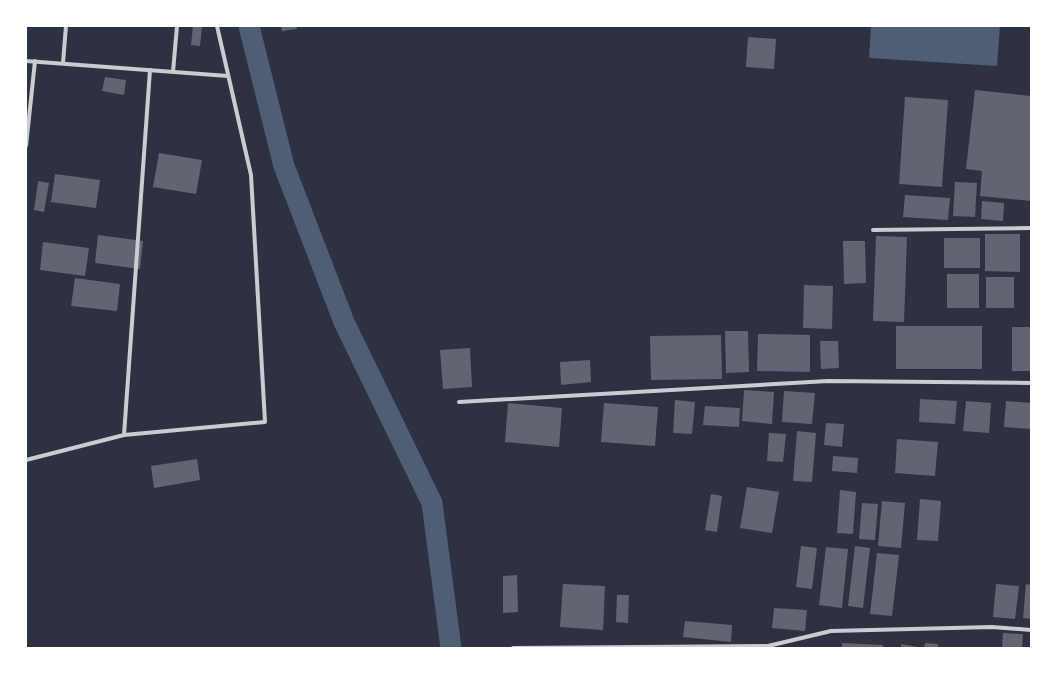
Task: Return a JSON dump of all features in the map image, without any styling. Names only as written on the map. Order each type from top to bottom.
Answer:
[{"type":"street","points":[[63,63],[66,26]]},
{"type":"street","points":[[173,72],[177,26]]},
{"type":"street","points":[[26,460],[124,435],[265,422],[251,175],[217,26]]},
{"type":"street","points":[[26,61],[228,76]]},
{"type":"street","points":[[26,146],[35,61]]},
{"type":"street","points":[[124,435],[150,70]]},
{"type":"street","points":[[873,230],[1031,228]]},
{"type":"street","points":[[460,402],[828,381],[1031,383]]},
{"type":"street","points":[[513,648],[768,646],[831,631],[992,627],[1031,630]]},
{"type":"water","points":[[871,26],[1000,26],[997,66],[869,58]]},
{"type":"building","points":[[193,26],[202,26],[200,46],[191,45]]},
{"type":"building","points":[[281,26],[296,26],[297,29],[282,31]]},
{"type":"building","points":[[748,37],[776,39],[774,69],[746,67]]},
{"type":"building","points":[[105,77],[126,80],[124,95],[102,91]]},
{"type":"building","points":[[975,90],[1031,96],[1031,201],[980,196],[982,171],[966,169]]},
{"type":"building","points":[[905,97],[948,100],[942,187],[899,184]]},
{"type":"building","points":[[159,153],[202,160],[196,194],[153,187]]},
{"type":"building","points":[[55,174],[100,180],[96,208],[51,202]]},
{"type":"building","points":[[38,181],[49,183],[44,212],[34,210]]},
{"type":"building","points":[[955,182],[977,183],[975,217],[953,216]]},
{"type":"building","points":[[905,195],[950,198],[948,220],[903,217]]},
{"type":"building","points":[[982,201],[1004,203],[1003,221],[981,219]]},
{"type":"building","points":[[985,234],[1020,234],[1020,272],[985,271]]},
{"type":"building","points":[[98,235],[143,241],[140,269],[95,263]]},
{"type":"building","points":[[876,236],[907,237],[904,322],[873,321]]},
{"type":"building","points":[[944,238],[980,238],[980,268],[944,268]]},
{"type":"building","points":[[843,241],[865,241],[866,283],[844,284]]},
{"type":"building","points":[[43,242],[89,248],[85,276],[40,270]]},
{"type":"building","points":[[947,274],[979,274],[979,308],[947,308]]},
{"type":"building","points":[[986,277],[1014,277],[1014,308],[986,308]]},
{"type":"building","points":[[75,278],[120,284],[117,311],[71,306]]},
{"type":"building","points":[[804,285],[833,286],[832,329],[803,328]]},
{"type":"building","points":[[896,326],[982,326],[982,369],[896,369]]},
{"type":"building","points":[[1012,327],[1031,327],[1031,371],[1012,371]]},
{"type":"building","points":[[725,331],[748,331],[749,372],[726,373]]},
{"type":"building","points":[[758,334],[810,335],[810,372],[757,371]]},
{"type":"building","points":[[721,335],[722,379],[651,380],[650,336]]},
{"type":"building","points":[[820,341],[838,341],[839,368],[821,369]]},
{"type":"building","points":[[470,348],[472,387],[443,389],[440,350]]},
{"type":"building","points":[[590,360],[591,382],[561,385],[560,362]]},
{"type":"building","points":[[744,390],[774,392],[772,424],[742,421]]},
{"type":"building","points":[[784,391],[815,393],[812,424],[782,422]]},
{"type":"building","points":[[920,399],[957,401],[955,424],[919,422]]},
{"type":"building","points":[[675,400],[695,402],[692,434],[673,433]]},
{"type":"building","points":[[966,401],[991,403],[989,433],[963,431]]},
{"type":"building","points":[[1006,401],[1031,403],[1031,429],[1004,427]]},
{"type":"building","points":[[508,403],[562,408],[559,447],[505,442]]},
{"type":"building","points":[[604,403],[658,407],[655,446],[601,442]]},
{"type":"building","points":[[705,406],[740,408],[739,427],[703,425]]},
{"type":"building","points":[[826,423],[844,424],[842,447],[824,445]]},
{"type":"building","points":[[797,431],[816,433],[812,482],[793,481]]},
{"type":"building","points":[[769,433],[786,434],[783,462],[767,461]]},
{"type":"building","points":[[897,439],[938,442],[935,476],[895,473]]},
{"type":"building","points":[[833,456],[858,458],[857,473],[832,471]]},
{"type":"building","points":[[197,459],[200,480],[154,488],[151,466]]},
{"type":"building","points":[[747,487],[779,492],[772,533],[740,528]]},
{"type":"building","points":[[840,490],[856,492],[853,534],[837,533]]},
{"type":"building","points":[[711,494],[722,496],[717,532],[705,530]]},
{"type":"building","points":[[920,499],[941,501],[938,541],[917,540]]},
{"type":"building","points":[[882,501],[905,503],[901,548],[878,546]]},
{"type":"building","points":[[862,503],[878,504],[875,540],[859,539]]},
{"type":"building","points":[[801,546],[817,548],[812,589],[796,587]]},
{"type":"building","points":[[855,546],[870,548],[863,608],[848,606]]},
{"type":"building","points":[[826,547],[848,549],[842,608],[819,605]]},
{"type":"building","points":[[877,553],[899,555],[892,616],[870,614]]},
{"type":"building","points":[[517,575],[518,612],[503,613],[503,576]]},
{"type":"building","points":[[563,584],[605,586],[603,630],[560,627]]},
{"type":"building","points":[[996,584],[1019,586],[1015,619],[993,617]]},
{"type":"building","points":[[1026,584],[1031,585],[1031,619],[1023,618]]},
{"type":"building","points":[[617,595],[629,595],[628,623],[616,622]]},
{"type":"building","points":[[774,608],[807,610],[805,631],[772,628]]},
{"type":"building","points":[[685,621],[732,625],[731,642],[683,637]]},
{"type":"building","points":[[1003,633],[1023,634],[1022,648],[1002,648]]},
{"type":"building","points":[[842,643],[883,645],[883,648],[842,648]]},
{"type":"building","points":[[925,643],[938,644],[938,648],[924,648]]},
{"type":"building","points":[[901,644],[918,647],[918,648],[901,648]]},
{"type":"waterway","points":[[249,26],[284,166],[344,322],[432,503],[451,648]]}]
